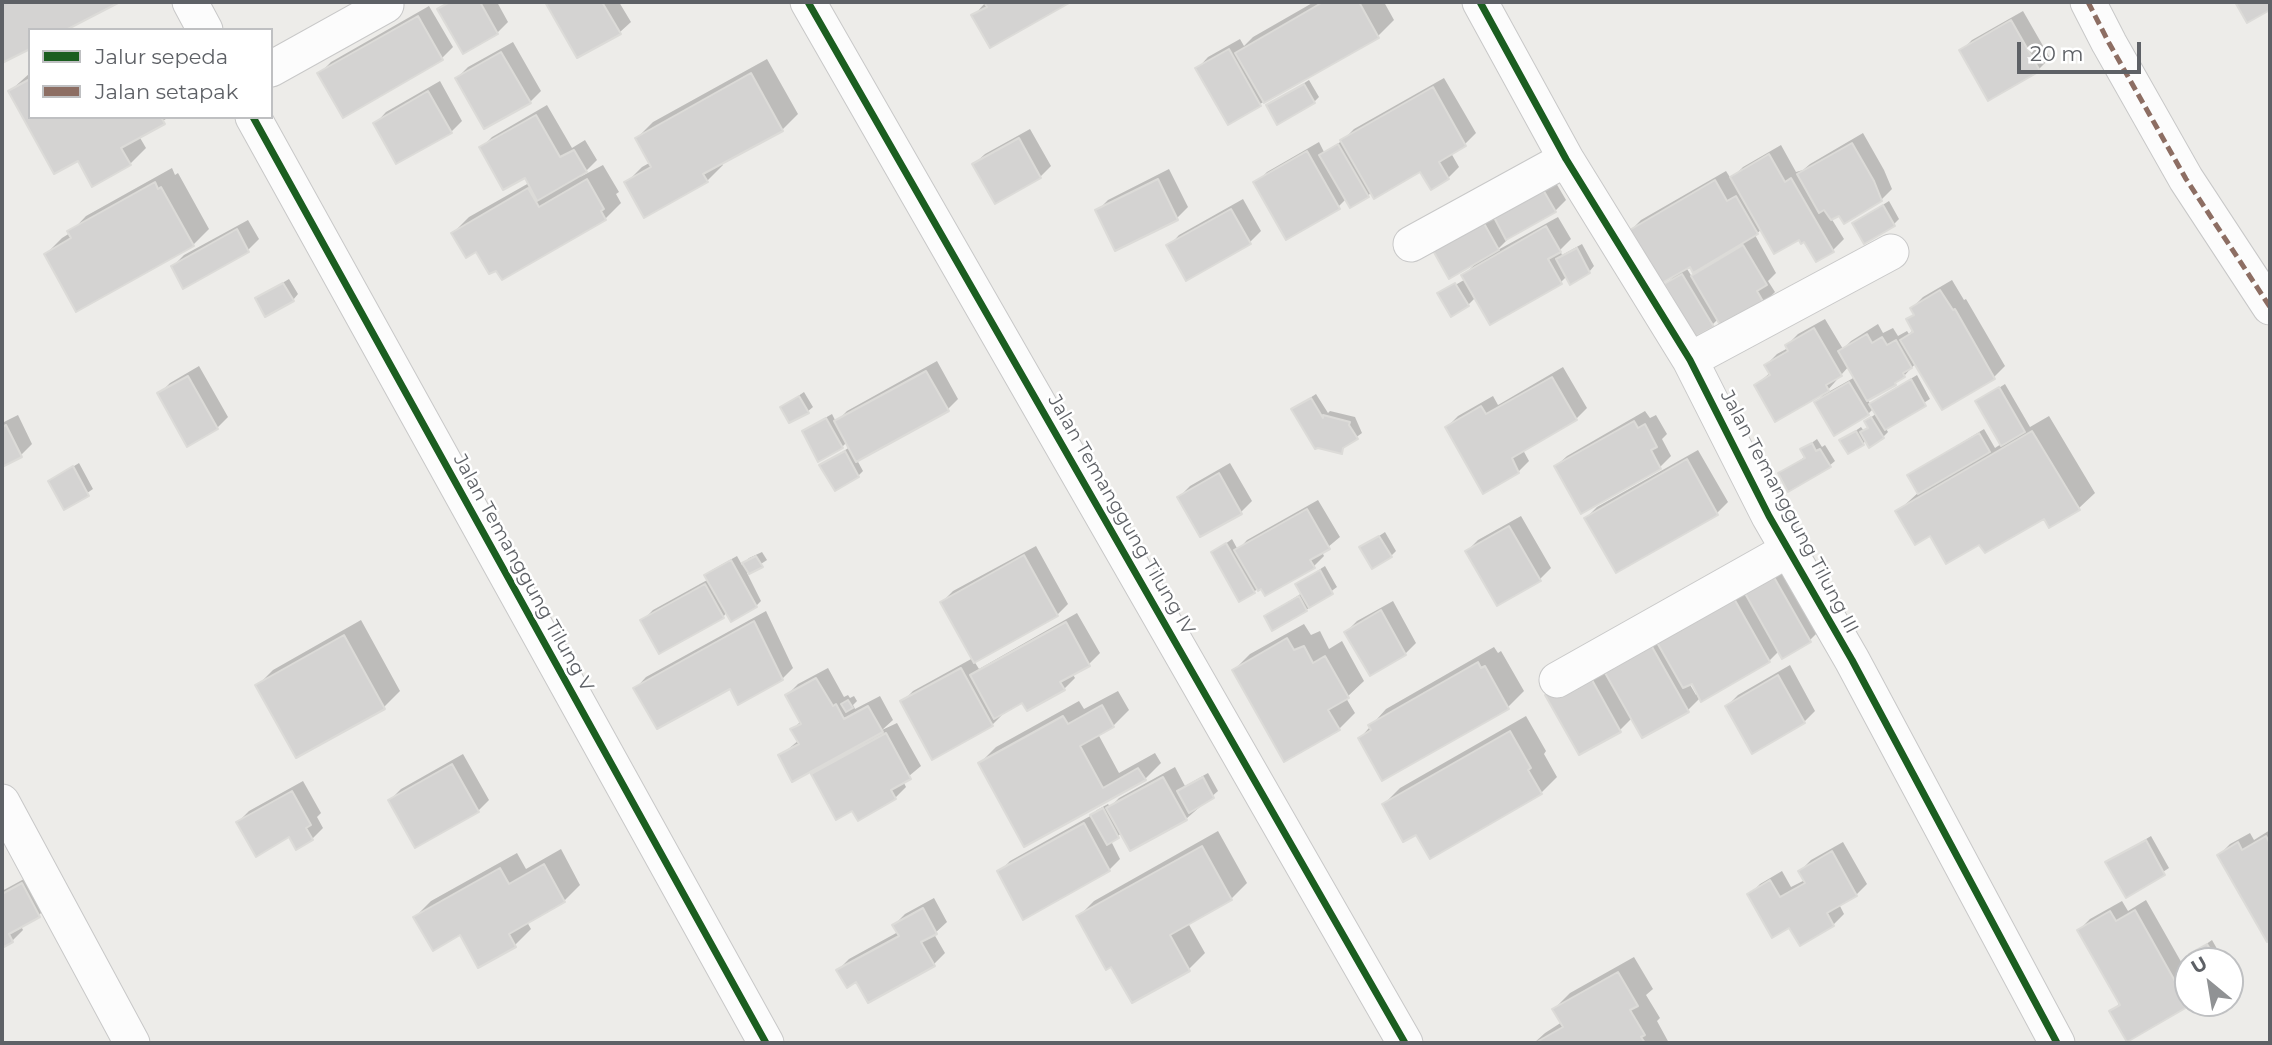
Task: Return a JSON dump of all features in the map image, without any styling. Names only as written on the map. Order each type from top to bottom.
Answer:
[{"type":"street","points":[[190,2],[204,28]]},
{"type":"street","name":"Jalan Temanggung Tilung IV","points":[[808,2],[1405,1043]]},
{"type":"street","name":"Jalan Temanggung Tilung III","points":[[1480,2],[1566,159],[1690,360],[1769,516],[1852,660],[2057,1043]]},
{"type":"street","points":[[2088,2],[2186,179],[2270,307]]},
{"type":"street","points":[[273,68],[386,5]]},
{"type":"street","name":"Jalan Temanggung Tilung V","points":[[254,119],[766,1043]]},
{"type":"street","points":[[1411,244],[1566,159]]},
{"type":"street","points":[[1690,360],[1891,252]]},
{"type":"street","points":[[1557,680],[1788,550]]},
{"type":"street","points":[[2,802],[132,1043]]},
{"type":"building","points":[[2,2],[120,2],[70,28],[28,28],[28,50],[2,63]]},
{"type":"building","points":[[450,2],[480,2],[498,34],[463,54],[437,9]]},
{"type":"building","points":[[545,2],[602,2],[621,34],[577,58]]},
{"type":"building","points":[[984,2],[1071,2],[990,48],[971,15],[987,7]]},
{"type":"building","points":[[1323,2],[1359,2],[1379,38],[1264,103],[1235,53]]},
{"type":"building","points":[[2235,2],[2270,2],[2270,10],[2247,23]]},
{"type":"building","points":[[418,16],[443,60],[343,118],[317,73]]},
{"type":"building","points":[[2011,20],[2040,71],[1988,101],[1959,50]]},
{"type":"building","points":[[1229,49],[1261,106],[1228,125],[1195,68]]},
{"type":"building","points":[[501,52],[531,103],[484,129],[455,78]]},
{"type":"building","points":[[751,73],[783,131],[703,174],[708,182],[644,218],[624,182],[651,167],[635,138]]},
{"type":"building","points":[[28,80],[28,119],[162,119],[165,124],[121,148],[131,165],[92,187],[78,161],[54,174],[8,91]]},
{"type":"building","points":[[1304,84],[1315,103],[1277,125],[1266,105]]},
{"type":"building","points":[[1433,87],[1466,146],[1439,162],[1449,179],[1431,190],[1420,172],[1374,199],[1340,140]]},
{"type":"building","points":[[428,91],[452,133],[396,164],[373,123]]},
{"type":"building","points":[[536,115],[560,157],[574,150],[587,172],[537,201],[525,178],[503,190],[479,147]]},
{"type":"building","points":[[1019,138],[1041,178],[995,204],[972,164]]},
{"type":"building","points":[[1852,143],[1882,201],[1844,224],[1839,216],[1831,220],[1824,210],[1819,213],[1797,174]]},
{"type":"building","points":[[1338,144],[1369,197],[1350,208],[1319,155]]},
{"type":"building","points":[[1307,151],[1340,209],[1286,240],[1253,182]]},
{"type":"building","points":[[1769,154],[1785,182],[1791,178],[1834,252],[1816,262],[1804,242],[1801,244],[1799,240],[1774,254],[1730,177]]},
{"type":"building","points":[[587,179],[604,209],[601,211],[606,220],[502,280],[496,271],[489,274],[476,252],[466,258],[451,233],[528,188],[539,207]]},
{"type":"building","points":[[1158,179],[1178,220],[1115,251],[1095,210]]},
{"type":"building","points":[[1715,180],[1727,201],[1736,196],[1758,234],[1693,273],[1690,267],[1660,284],[1628,231]]},
{"type":"building","points":[[1538,181],[1556,212],[1506,240],[1489,208]]},
{"type":"building","points":[[155,182],[158,189],[161,187],[194,246],[76,312],[44,254],[71,238],[67,231]]},
{"type":"building","points":[[1883,205],[1895,226],[1864,244],[1852,223]]},
{"type":"building","points":[[1231,209],[1251,244],[1186,281],[1166,245]]},
{"type":"building","points":[[1477,211],[1499,250],[1449,279],[1427,240]]},
{"type":"building","points":[[1546,226],[1561,252],[1548,259],[1562,284],[1490,325],[1461,275]]},
{"type":"building","points":[[237,229],[249,252],[183,289],[171,266]]},
{"type":"building","points":[[1743,245],[1767,285],[1757,291],[1765,305],[1723,330],[1691,276]]},
{"type":"building","points":[[1577,248],[1590,273],[1570,285],[1556,259]]},
{"type":"building","points":[[1682,274],[1714,327],[1695,337],[1664,284]]},
{"type":"building","points":[[283,283],[294,301],[265,317],[255,298]]},
{"type":"building","points":[[1455,283],[1469,306],[1451,317],[1437,293]]},
{"type":"building","points":[[1940,290],[1953,310],[1955,309],[1995,379],[1942,410],[1900,340],[1913,332],[1906,319],[1914,315],[1910,308]]},
{"type":"building","points":[[1814,328],[1842,376],[1826,385],[1829,391],[1775,422],[1754,385],[1770,375],[1764,365],[1788,351],[1785,345]]},
{"type":"building","points":[[1867,334],[1872,343],[1882,337],[1887,345],[1896,340],[1912,368],[1903,373],[1905,377],[1895,383],[1896,385],[1867,401],[1838,351]]},
{"type":"building","points":[[926,371],[949,411],[856,462],[834,421]]},
{"type":"building","points":[[188,376],[218,429],[187,447],[157,393]]},
{"type":"building","points":[[1552,377],[1577,420],[1512,458],[1519,473],[1483,494],[1445,427],[1481,406],[1486,414]]},
{"type":"building","points":[[1911,379],[1926,406],[1885,430],[1869,404]]},
{"type":"building","points":[[1849,382],[1869,415],[1834,436],[1814,402]]},
{"type":"building","points":[[1999,387],[2025,432],[2001,446],[1975,401]]},
{"type":"building","points":[[799,396],[809,413],[789,423],[780,407]]},
{"type":"building","points":[[1311,398],[1323,418],[1323,415],[1350,422],[1349,425],[1358,439],[1343,448],[1342,454],[1315,449],[1291,409]]},
{"type":"building","points":[[1871,417],[1884,438],[1869,448],[1860,432],[1868,428],[1864,421]]},
{"type":"building","points":[[826,418],[843,448],[818,462],[802,431]]},
{"type":"building","points":[[1634,421],[1638,428],[1645,424],[1657,447],[1651,450],[1661,469],[1581,514],[1554,466]]},
{"type":"building","points":[[6,425],[22,457],[2,467],[2,427]]},
{"type":"building","points":[[1856,431],[1864,445],[1848,454],[1839,440]]},
{"type":"building","points":[[2032,431],[2080,510],[2049,528],[2044,519],[1985,553],[1979,545],[1946,564],[1930,536],[1915,545],[1895,511]]},
{"type":"building","points":[[1979,433],[1990,452],[1918,494],[1907,475]]},
{"type":"building","points":[[1812,443],[1816,451],[1820,449],[1831,467],[1788,492],[1778,473],[1805,458],[1800,449]]},
{"type":"building","points":[[845,451],[859,477],[835,491],[819,465]]},
{"type":"building","points":[[1687,459],[1718,515],[1616,573],[1584,518]]},
{"type":"building","points":[[73,466],[89,496],[64,510],[48,481]]},
{"type":"building","points":[[1219,473],[1242,514],[1200,537],[1177,497]]},
{"type":"building","points":[[1307,509],[1330,549],[1310,560],[1315,568],[1265,596],[1261,589],[1258,591],[1234,550]]},
{"type":"building","points":[[1509,526],[1541,581],[1497,606],[1465,551]]},
{"type":"building","points":[[1379,536],[1392,557],[1372,569],[1359,547]]},
{"type":"building","points":[[1226,543],[1255,593],[1239,602],[1211,552]]},
{"type":"building","points":[[1024,555],[1058,616],[974,663],[940,602]]},
{"type":"building","points":[[756,556],[763,567],[749,574],[742,563]]},
{"type":"building","points":[[731,560],[757,607],[731,622],[704,575]]},
{"type":"building","points":[[1320,570],[1333,594],[1309,608],[1295,584]]},
{"type":"building","points":[[1771,572],[1811,642],[1782,659],[1742,588]]},
{"type":"building","points":[[705,584],[724,618],[659,654],[640,620]]},
{"type":"building","points":[[1728,588],[1770,662],[1701,702],[1692,684],[1683,688],[1651,632]]},
{"type":"building","points":[[1299,596],[1307,611],[1272,631],[1264,616]]},
{"type":"building","points":[[1381,610],[1406,655],[1370,676],[1344,632]]},
{"type":"building","points":[[754,621],[783,680],[738,705],[730,689],[657,729],[633,688]]},
{"type":"building","points":[[1066,622],[1090,666],[1060,682],[1065,690],[1027,711],[1022,703],[994,719],[970,675]]},
{"type":"building","points":[[344,635],[385,709],[296,758],[255,685]]},
{"type":"building","points":[[1287,638],[1294,650],[1304,646],[1313,663],[1325,656],[1349,698],[1328,710],[1340,730],[1284,762],[1232,670]]},
{"type":"building","points":[[1647,638],[1689,712],[1642,738],[1600,664]]},
{"type":"building","points":[[1478,662],[1481,668],[1485,666],[1509,709],[1382,781],[1358,738],[1371,730],[1368,725]]},
{"type":"building","points":[[961,668],[993,726],[932,760],[900,701]]},
{"type":"building","points":[[1587,671],[1621,732],[1579,755],[1545,695]]},
{"type":"building","points":[[1778,675],[1805,723],[1752,754],[1725,706]]},
{"type":"building","points":[[816,678],[844,719],[868,706],[883,732],[792,782],[778,755],[799,744],[790,729],[801,724],[785,695]]},
{"type":"building","points":[[848,700],[853,708],[846,712],[841,704]]},
{"type":"building","points":[[1102,705],[1114,727],[1080,746],[1103,788],[1138,768],[1146,780],[1024,847],[978,763],[1063,716],[1068,724]]},
{"type":"building","points":[[1510,731],[1542,794],[1430,859],[1416,835],[1403,842],[1382,804]]},
{"type":"building","points":[[886,733],[911,779],[891,790],[896,799],[858,821],[852,811],[836,820],[811,774]]},
{"type":"building","points":[[452,764],[479,812],[415,848],[388,800]]},
{"type":"building","points":[[1163,777],[1187,820],[1130,851],[1106,808]]},
{"type":"building","points":[[1203,777],[1214,798],[1189,813],[1177,791]]},
{"type":"building","points":[[292,791],[311,825],[306,828],[313,840],[296,850],[289,837],[256,857],[236,822]]},
{"type":"building","points":[[1103,808],[1119,838],[1107,845],[1090,815]]},
{"type":"building","points":[[1084,823],[1110,871],[1023,920],[997,871]]},
{"type":"building","points":[[2266,836],[2270,844],[2270,940],[2267,942],[2217,855],[2238,842],[2242,850]]},
{"type":"building","points":[[2146,840],[2165,875],[2126,898],[2105,862]]},
{"type":"building","points":[[1202,846],[1232,900],[1170,935],[1190,971],[1132,1003],[1111,967],[1106,970],[1076,916]]},
{"type":"building","points":[[1832,851],[1857,896],[1827,913],[1834,926],[1800,946],[1789,928],[1772,938],[1747,894],[1770,880],[1780,897],[1805,883],[1798,871]]},
{"type":"building","points":[[544,864],[565,902],[509,934],[516,947],[478,968],[460,935],[433,951],[413,917],[500,868],[509,884]]},
{"type":"building","points":[[22,883],[40,917],[9,934],[13,942],[2,948],[2,894]]},
{"type":"building","points":[[923,908],[937,934],[921,942],[935,966],[868,1003],[856,982],[847,988],[836,970],[899,936],[892,925]]},
{"type":"building","points":[[2135,910],[2174,979],[2174,1015],[2127,1042],[2109,1011],[2120,1005],[2077,930],[2110,911],[2116,921]]},
{"type":"building","points":[[1618,972],[1638,1006],[1630,1010],[1645,1035],[1641,1037],[1645,1043],[1535,1043],[1563,1027],[1552,1009]]},
{"type":"marked path","points":[[2088,2],[2186,179],[2270,307]]},
{"type":"cycle path","points":[[808,2],[1405,1043]]},
{"type":"cycle path","points":[[1480,2],[1566,159],[1690,360],[1769,516],[1852,660],[2057,1043]]},
{"type":"cycle path","points":[[254,119],[766,1043]]}]
